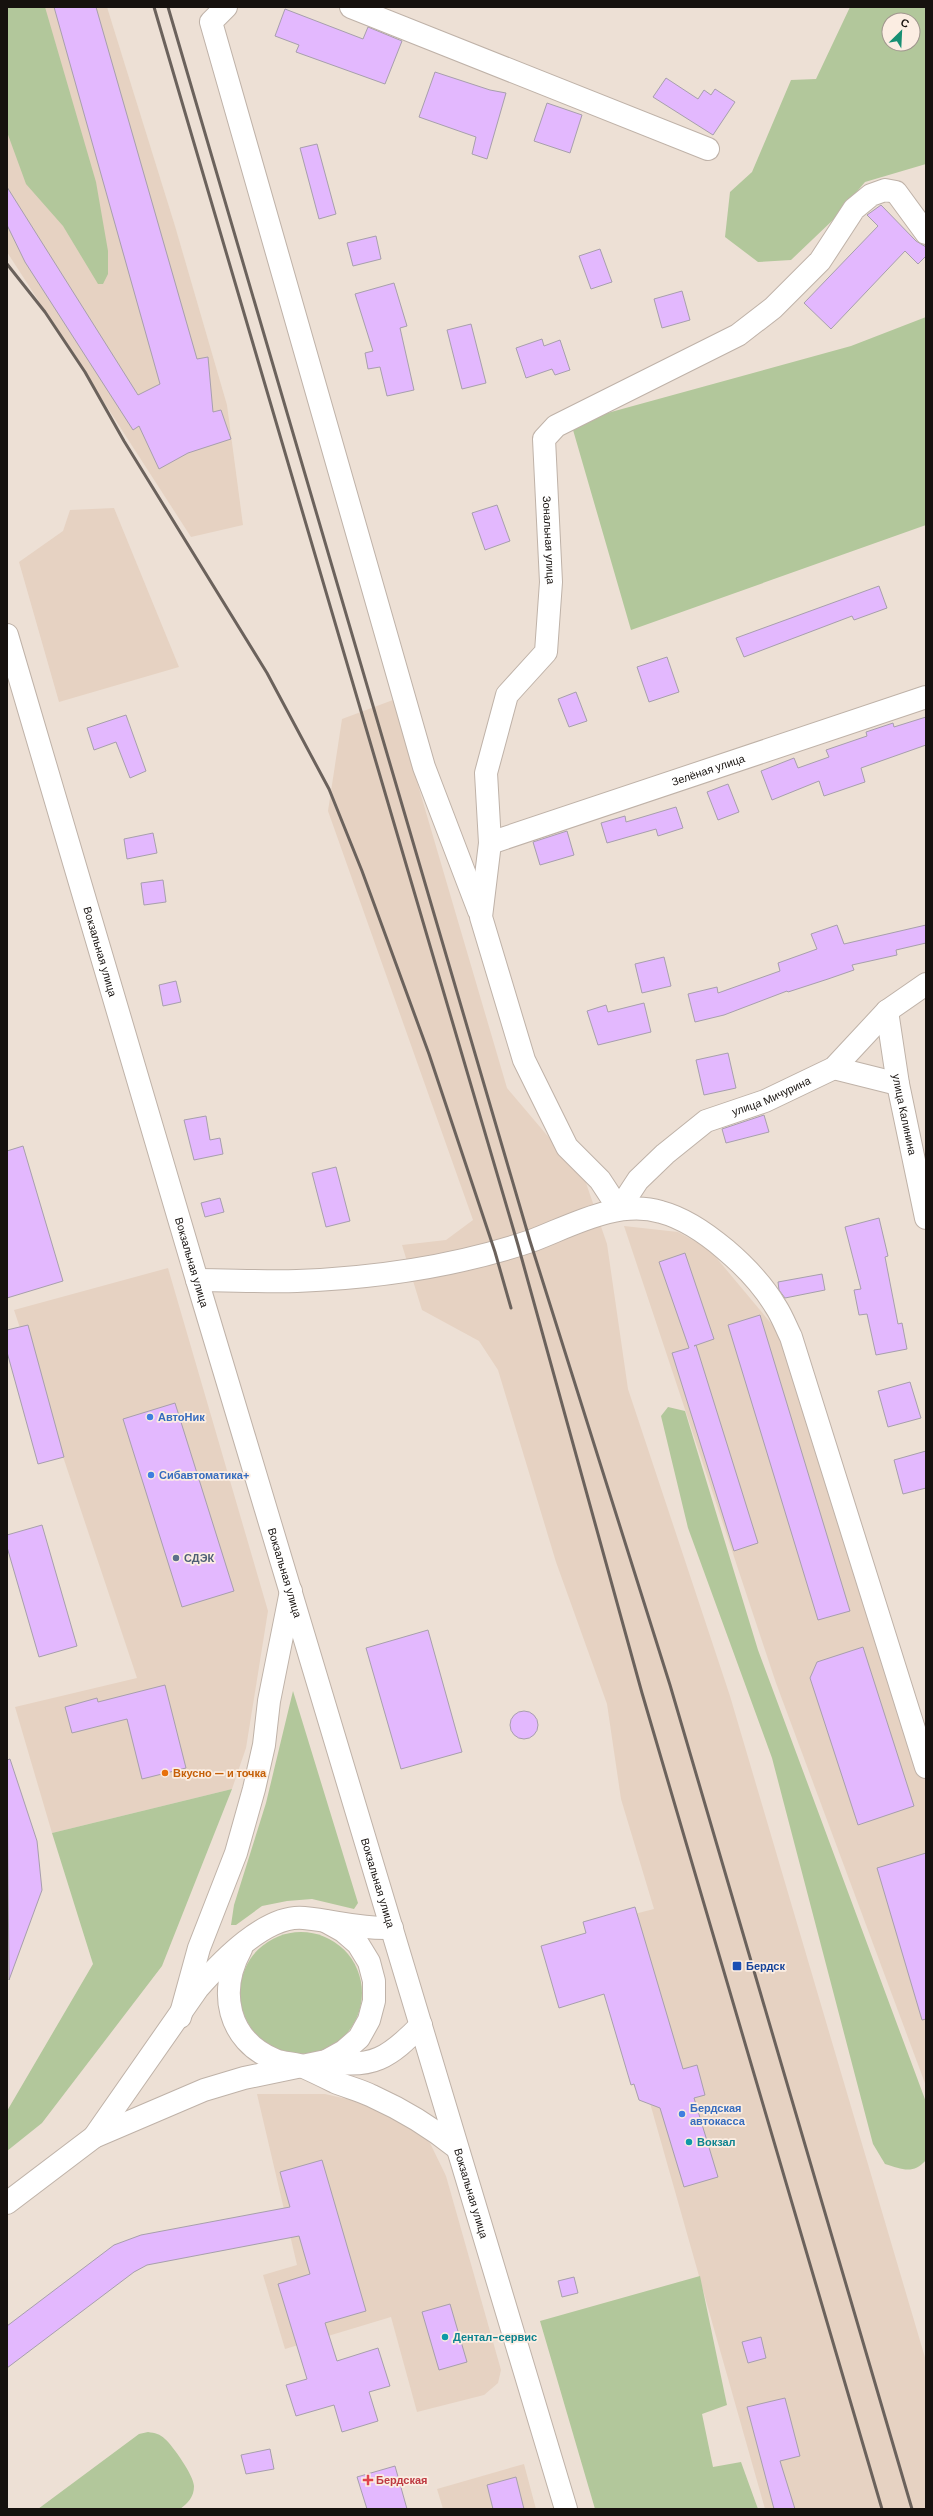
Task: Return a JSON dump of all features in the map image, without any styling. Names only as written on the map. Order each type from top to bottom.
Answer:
[{"type":"main road","points":[[226,7],[211,22],[424,767],[481,917],[524,1060],[567,1147],[600,1180],[619,1209]]},
{"type":"main road","points":[[351,7],[708,149]]},
{"type":"main road","name":"Зональная улица","points":[[481,917],[490,843],[486,773],[507,695],[546,652],[551,582],[544,439],[556,426],[738,335],[773,308],[820,261],[854,210],[871,195],[885,190],[896,192],[926,233]]},
{"type":"main road","name":"Вокзальная улица","points":[[7,634],[197,1280],[421,2025],[456,2148],[566,2509]]},
{"type":"main road","name":"Зелёная улица","points":[[490,843],[926,697]]},
{"type":"main road","name":"улица Мичурина","points":[[619,1209],[638,1180],[665,1154],[706,1121],[765,1101],[834,1068],[887,1011],[926,984]]},
{"type":"main road","name":"улица Калинина","points":[[887,1011],[898,1084],[926,1218]]},
{"type":"main road","points":[[834,1068],[898,1084]]},
{"type":"main road","points":[[197,1280],[297,1281],[378,1274],[434,1265],[507,1248],[619,1209],[661,1212],[690,1224],[725,1250],[752,1275],[776,1306],[791,1337],[926,1767]]},
{"type":"main road","points":[[180,2017],[199,1948],[236,1852],[254,1789],[264,1745],[269,1701],[291,1591]]},
{"type":"main road","points":[[94,2137],[203,1983],[216,1968],[243,1946],[259,1930],[280,1921],[302,1918],[366,1929],[394,1937]]},
{"type":"main road","points":[[325,1922],[343,1931],[358,1944],[369,1962],[372,1974],[374,2001],[369,2020],[359,2038],[344,2051],[326,2061]]},
{"type":"main road","points":[[243,1946],[232,1966],[227,1989],[230,2012],[236,2026],[256,2049],[276,2060],[298,2065],[396,2107],[425,2122],[456,2148]]},
{"type":"main road","points":[[7,2203],[94,2137],[204,2090],[298,2065],[326,2061],[349,2065],[373,2061],[399,2047],[421,2025]]},
{"type":"shaded area","points":[[7,7],[107,7],[175,226],[227,405],[243,525],[191,537],[7,252]]},
{"type":"shaded area","points":[[114,508],[179,667],[59,702],[19,562],[63,531],[70,510]]},
{"type":"shaded area","points":[[393,700],[507,1088],[585,1180],[607,1244],[628,1389],[730,1696],[926,2361],[926,2509],[765,2509],[599,1923],[654,1909],[621,1799],[607,1704],[556,1562],[498,1370],[479,1341],[422,1310],[402,1245],[446,1240],[473,1220],[328,811],[342,719]]},
{"type":"shaded area","points":[[624,1226],[678,1232],[709,1249],[785,1340],[926,1777],[926,2086],[776,1683]]},
{"type":"shaded area","points":[[168,1268],[268,1611],[246,1748],[232,1789],[52,1833],[15,1707],[137,1678],[14,1310]]},
{"type":"shaded area","points":[[257,2094],[325,2094],[373,2105],[407,2121],[430,2143],[446,2176],[501,2370],[498,2383],[484,2395],[417,2412],[391,2317],[285,2349],[263,2275],[297,2265]]},
{"type":"shaded area","points":[[524,2464],[536,2509],[443,2509],[437,2489]]},
{"type":"green space","points":[[7,7],[45,7],[96,182],[108,251],[108,274],[103,284],[98,284],[63,226],[26,184],[7,132]]},
{"type":"green space","points":[[850,7],[926,7],[926,164],[865,182],[834,219],[791,260],[758,262],[725,237],[730,192],[752,172],[791,80],[816,79]]},
{"type":"green space","points":[[926,317],[926,525],[631,630],[571,423],[851,346]]},
{"type":"green space","points":[[668,1407],[685,1411],[758,1650],[926,2102],[926,2160],[916,2168],[907,2170],[885,2164],[873,2144],[772,1758],[688,1528],[661,1416]]},
{"type":"green space","points":[[293,1691],[358,1903],[354,1909],[312,1899],[287,1901],[262,1906],[236,1925],[231,1925],[234,1905],[266,1803]]},
{"type":"green space","points":[[232,1789],[162,1966],[42,2123],[7,2151],[7,2111],[93,1964],[52,1833]]},
{"type":"green space","points":[[301,1932],[313,1933],[324,1937],[335,1942],[344,1950],[352,1959],[357,1970],[361,1981],[361,2005],[357,2016],[352,2027],[344,2036],[335,2044],[324,2049],[313,2053],[301,2054],[289,2053],[278,2049],[267,2044],[258,2036],[250,2027],[245,2016],[241,2005],[240,1993],[241,1981],[245,1970],[250,1959],[258,1950],[267,1942],[278,1937],[289,1933]]},
{"type":"green space","points":[[700,2276],[727,2405],[702,2414],[713,2467],[741,2462],[758,2509],[595,2509],[540,2321]]},
{"type":"green space","points":[[148,2432],[155,2433],[163,2437],[169,2443],[191,2475],[194,2486],[192,2497],[180,2509],[38,2509],[139,2434]]},
{"type":"building","points":[[54,7],[96,7],[197,359],[208,357],[213,412],[221,410],[231,439],[188,453],[159,469],[139,426],[133,430],[25,262],[7,225],[7,187],[138,395],[160,384]]},
{"type":"building","points":[[285,9],[363,39],[368,27],[402,41],[385,84],[296,52],[299,45],[275,36]]},
{"type":"building","points":[[435,72],[490,90],[506,93],[487,159],[472,154],[476,137],[419,117]]},
{"type":"building","points":[[666,78],[698,99],[704,90],[711,95],[715,89],[735,102],[713,135],[653,97]]},
{"type":"building","points":[[547,103],[582,115],[570,153],[534,141]]},
{"type":"building","points":[[317,144],[336,214],[319,219],[300,148]]},
{"type":"building","points":[[881,205],[916,241],[926,247],[926,256],[918,264],[905,251],[831,329],[804,303],[878,226],[867,215]]},
{"type":"building","points":[[376,236],[381,259],[353,266],[347,243]]},
{"type":"building","points":[[600,249],[612,282],[591,289],[579,256]]},
{"type":"building","points":[[394,283],[407,326],[400,328],[414,390],[387,396],[380,367],[368,369],[365,353],[373,351],[355,294]]},
{"type":"building","points":[[682,291],[690,320],[662,328],[654,299]]},
{"type":"building","points":[[471,324],[486,383],[462,389],[447,330]]},
{"type":"building","points":[[542,339],[544,346],[560,340],[570,370],[555,375],[552,369],[526,378],[516,348]]},
{"type":"building","points":[[497,505],[510,541],[485,550],[472,513]]},
{"type":"building","points":[[879,586],[887,608],[854,620],[852,616],[744,657],[736,638]]},
{"type":"building","points":[[667,657],[679,692],[649,702],[637,667]]},
{"type":"building","points":[[576,692],[587,721],[569,727],[558,699]]},
{"type":"building","points":[[126,715],[146,771],[130,778],[116,742],[94,750],[87,728]]},
{"type":"building","points":[[926,717],[926,745],[861,768],[865,782],[824,796],[819,781],[772,800],[761,771],[794,758],[798,768],[829,757],[826,750],[867,736],[866,732],[893,723],[894,727]]},
{"type":"building","points":[[728,784],[739,812],[718,820],[707,792]]},
{"type":"building","points":[[676,807],[683,828],[658,836],[656,829],[607,843],[601,823],[625,816],[626,822]]},
{"type":"building","points":[[567,831],[574,855],[540,865],[533,842]]},
{"type":"building","points":[[153,833],[157,853],[127,859],[124,839]]},
{"type":"building","points":[[163,880],[166,902],[144,905],[141,883]]},
{"type":"building","points":[[837,925],[844,944],[926,925],[926,943],[896,950],[897,955],[852,965],[854,970],[788,992],[787,991],[724,1015],[695,1022],[688,994],[717,987],[718,993],[780,971],[778,963],[817,949],[811,934]]},
{"type":"building","points":[[664,957],[671,986],[642,993],[635,964]]},
{"type":"building","points":[[176,981],[181,1002],[163,1006],[159,985]]},
{"type":"building","points":[[644,1003],[651,1032],[598,1045],[587,1011],[606,1005],[608,1012]]},
{"type":"building","points":[[728,1053],[736,1088],[704,1095],[696,1060]]},
{"type":"building","points":[[764,1115],[769,1132],[726,1143],[722,1129]]},
{"type":"building","points":[[206,1116],[210,1140],[220,1138],[223,1154],[194,1160],[184,1120]]},
{"type":"building","points":[[23,1146],[63,1281],[7,1298],[7,1151]]},
{"type":"building","points":[[336,1167],[350,1221],[326,1227],[312,1173]]},
{"type":"building","points":[[220,1198],[224,1212],[205,1217],[201,1203]]},
{"type":"building","points":[[879,1218],[888,1256],[885,1257],[898,1324],[902,1323],[907,1349],[876,1355],[867,1314],[859,1315],[854,1290],[861,1289],[845,1227]]},
{"type":"building","points":[[685,1253],[714,1339],[696,1345],[758,1543],[734,1551],[672,1353],[689,1348],[659,1262]]},
{"type":"building","points":[[822,1274],[825,1290],[785,1298],[779,1290],[778,1282]]},
{"type":"building","points":[[760,1315],[850,1611],[818,1620],[728,1325]]},
{"type":"building","points":[[28,1325],[64,1457],[38,1464],[7,1352],[7,1330]]},
{"type":"building","points":[[910,1382],[921,1418],[888,1427],[878,1391]]},
{"type":"building","points":[[175,1403],[234,1591],[182,1607],[123,1419]]},
{"type":"building","points":[[926,1451],[926,1488],[903,1494],[894,1460]]},
{"type":"building","points":[[42,1525],[77,1646],[39,1657],[7,1547],[7,1535]]},
{"type":"building","points":[[428,1630],[462,1752],[401,1769],[366,1648]]},
{"type":"building","points":[[863,1647],[914,1806],[858,1825],[810,1678],[817,1662]]},
{"type":"building","points":[[165,1685],[186,1768],[142,1779],[127,1719],[72,1733],[65,1707],[97,1698],[98,1702]]},
{"type":"building","points":[[524,1711],[534,1715],[538,1725],[534,1735],[524,1739],[514,1735],[510,1725],[514,1715]]},
{"type":"building","points":[[10,1759],[37,1841],[42,1890],[9,1980],[7,1760]]},
{"type":"building","points":[[926,1853],[926,2019],[922,2020],[877,1868]]},
{"type":"building","points":[[635,1907],[683,2069],[697,2065],[705,2095],[694,2098],[718,2177],[684,2187],[660,2108],[639,2100],[634,2084],[631,2085],[604,1994],[559,2008],[541,1946],[586,1933],[583,1922]]},
{"type":"building","points":[[322,2160],[366,2311],[325,2323],[337,2361],[378,2348],[390,2386],[369,2392],[378,2421],[342,2432],[334,2405],[296,2416],[286,2385],[307,2379],[278,2284],[310,2274],[299,2236],[147,2265],[134,2272],[7,2368],[7,2326],[114,2245],[141,2235],[290,2207],[280,2172]]},
{"type":"building","points":[[574,2277],[578,2293],[562,2297],[558,2281]]},
{"type":"building","name":"Дентал-сервис","points":[[450,2304],[467,2362],[439,2370],[422,2312]]},
{"type":"building","points":[[761,2337],[766,2358],[748,2363],[742,2342]]},
{"type":"building","points":[[785,2398],[800,2456],[780,2461],[795,2509],[774,2509],[747,2407]]},
{"type":"building","points":[[270,2449],[274,2469],[246,2474],[241,2455]]},
{"type":"building","points":[[395,2466],[407,2509],[367,2509],[357,2477]]},
{"type":"building","points":[[516,2477],[524,2509],[493,2509],[487,2485]]},
{"type":"railway","points":[[154,7],[518,1245],[642,1693],[882,2509]]},
{"type":"railway","points":[[168,7],[530,1241],[670,1685],[912,2509]]},
{"type":"railway","points":[[7,264],[45,312],[85,372],[124,441],[267,673],[329,789],[362,871],[429,1054],[495,1252],[511,1308]]},
{"type":"place","name":"АвтоНик","points":[[150,1417]]},
{"type":"place","name":"Сибавтоматика+","points":[[151,1475]]},
{"type":"place","name":"СДЭК","points":[[176,1558]]},
{"type":"place","name":"Вкусно — и точка","points":[[165,1773]]},
{"type":"place","name":"Бердск","points":[[737,1966]]},
{"type":"place","name":"Бердская автокасса","points":[[682,2114]]},
{"type":"place","name":"Вокзал","points":[[689,2142]]},
{"type":"place","name":"Дентал-сервис","points":[[445,2337]]},
{"type":"place","name":"Бердская","points":[[368,2480]]}]
